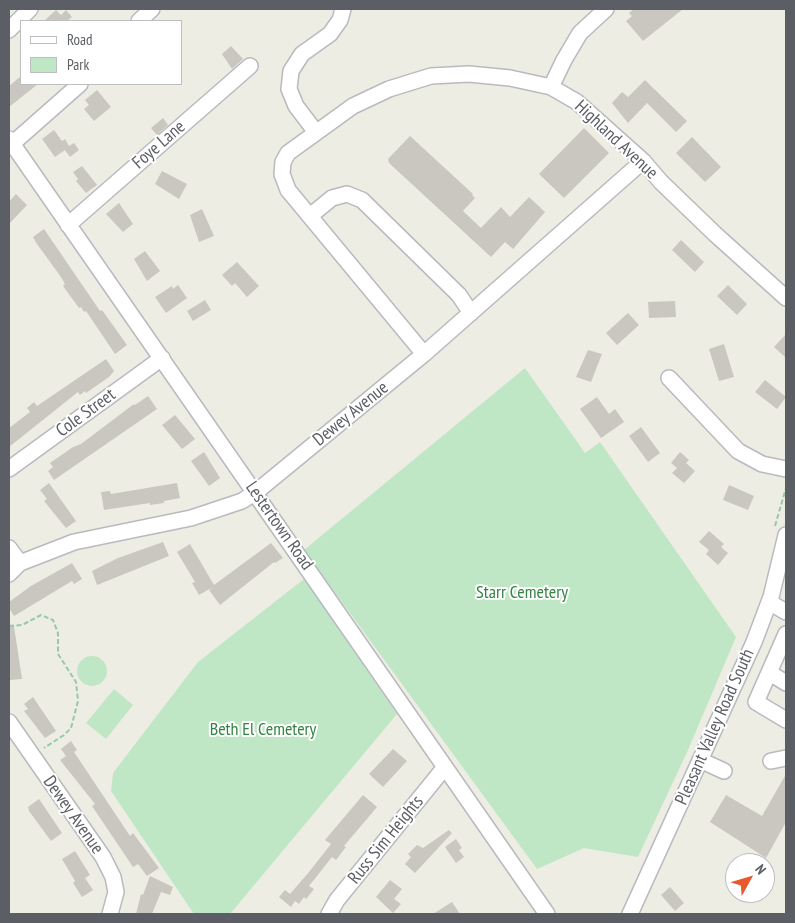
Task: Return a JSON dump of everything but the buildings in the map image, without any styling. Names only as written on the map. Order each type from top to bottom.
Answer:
[{"type":"street","points":[[9,30],[30,9]]},
{"type":"street","points":[[140,20],[152,9]]},
{"type":"street","points":[[315,131],[296,106],[289,89],[291,71],[302,54],[330,34],[340,20],[343,9]]},
{"type":"street","points":[[551,87],[580,33],[606,9]]},
{"type":"street","name":"Foye Lane","points":[[68,225],[250,66]]},
{"type":"street","name":"Highland Avenue","points":[[424,354],[288,190],[282,174],[283,162],[288,153],[315,131],[353,106],[389,89],[431,76],[469,74],[510,78],[551,87],[577,102],[643,161],[661,182],[715,234],[786,298]]},
{"type":"street","points":[[12,150],[79,85]]},
{"type":"street","name":"Lestertown Road","points":[[12,150],[68,225],[256,492],[547,914]]},
{"type":"street","name":"Dewey Avenue","points":[[9,574],[20,563],[74,542],[104,534],[191,518],[242,501],[256,492],[424,354],[643,161]]},
{"type":"street","points":[[310,216],[332,198],[347,194],[362,200],[460,295],[471,313]]},
{"type":"street","name":"Cole Street","points":[[9,469],[162,358]]},
{"type":"street","points":[[669,378],[738,451],[762,464],[786,469]]},
{"type":"street","name":"Pleasant Valley Road South","points":[[630,914],[754,642],[769,602],[780,534]]},
{"type":"street","points":[[9,548],[20,563]]},
{"type":"street","points":[[769,602],[786,612]]},
{"type":"street","points":[[786,634],[756,702],[786,720]]},
{"type":"street","points":[[770,673],[786,683]]},
{"type":"street","name":"Dewey Avenue","points":[[9,722],[103,857],[113,877],[116,892],[110,914]]},
{"type":"street","points":[[771,761],[786,758]]},
{"type":"street","points":[[700,760],[724,771]]},
{"type":"street","name":"Russ Sim Heights","points":[[329,914],[337,900],[446,766]]},
{"type":"path","points":[[780,534],[786,488]]},
{"type":"path","points":[[9,626],[22,625],[41,615],[53,620],[58,633],[58,654],[76,682],[78,701],[71,728],[64,735],[31,756]]},
{"type":"green space","name":"Starr Cemetery","points":[[525,368],[585,453],[600,442],[736,637],[688,750],[638,857],[584,848],[537,869],[304,550]]},
{"type":"green space","name":"Beth El Cemetery","points":[[304,579],[397,714],[230,914],[194,914],[111,791],[113,773],[198,662]]},
{"type":"green space","points":[[92,656],[103,660],[107,671],[103,682],[92,686],[81,682],[77,671],[81,660]]},
{"type":"green space","points":[[114,689],[133,705],[106,739],[86,723]]}]
